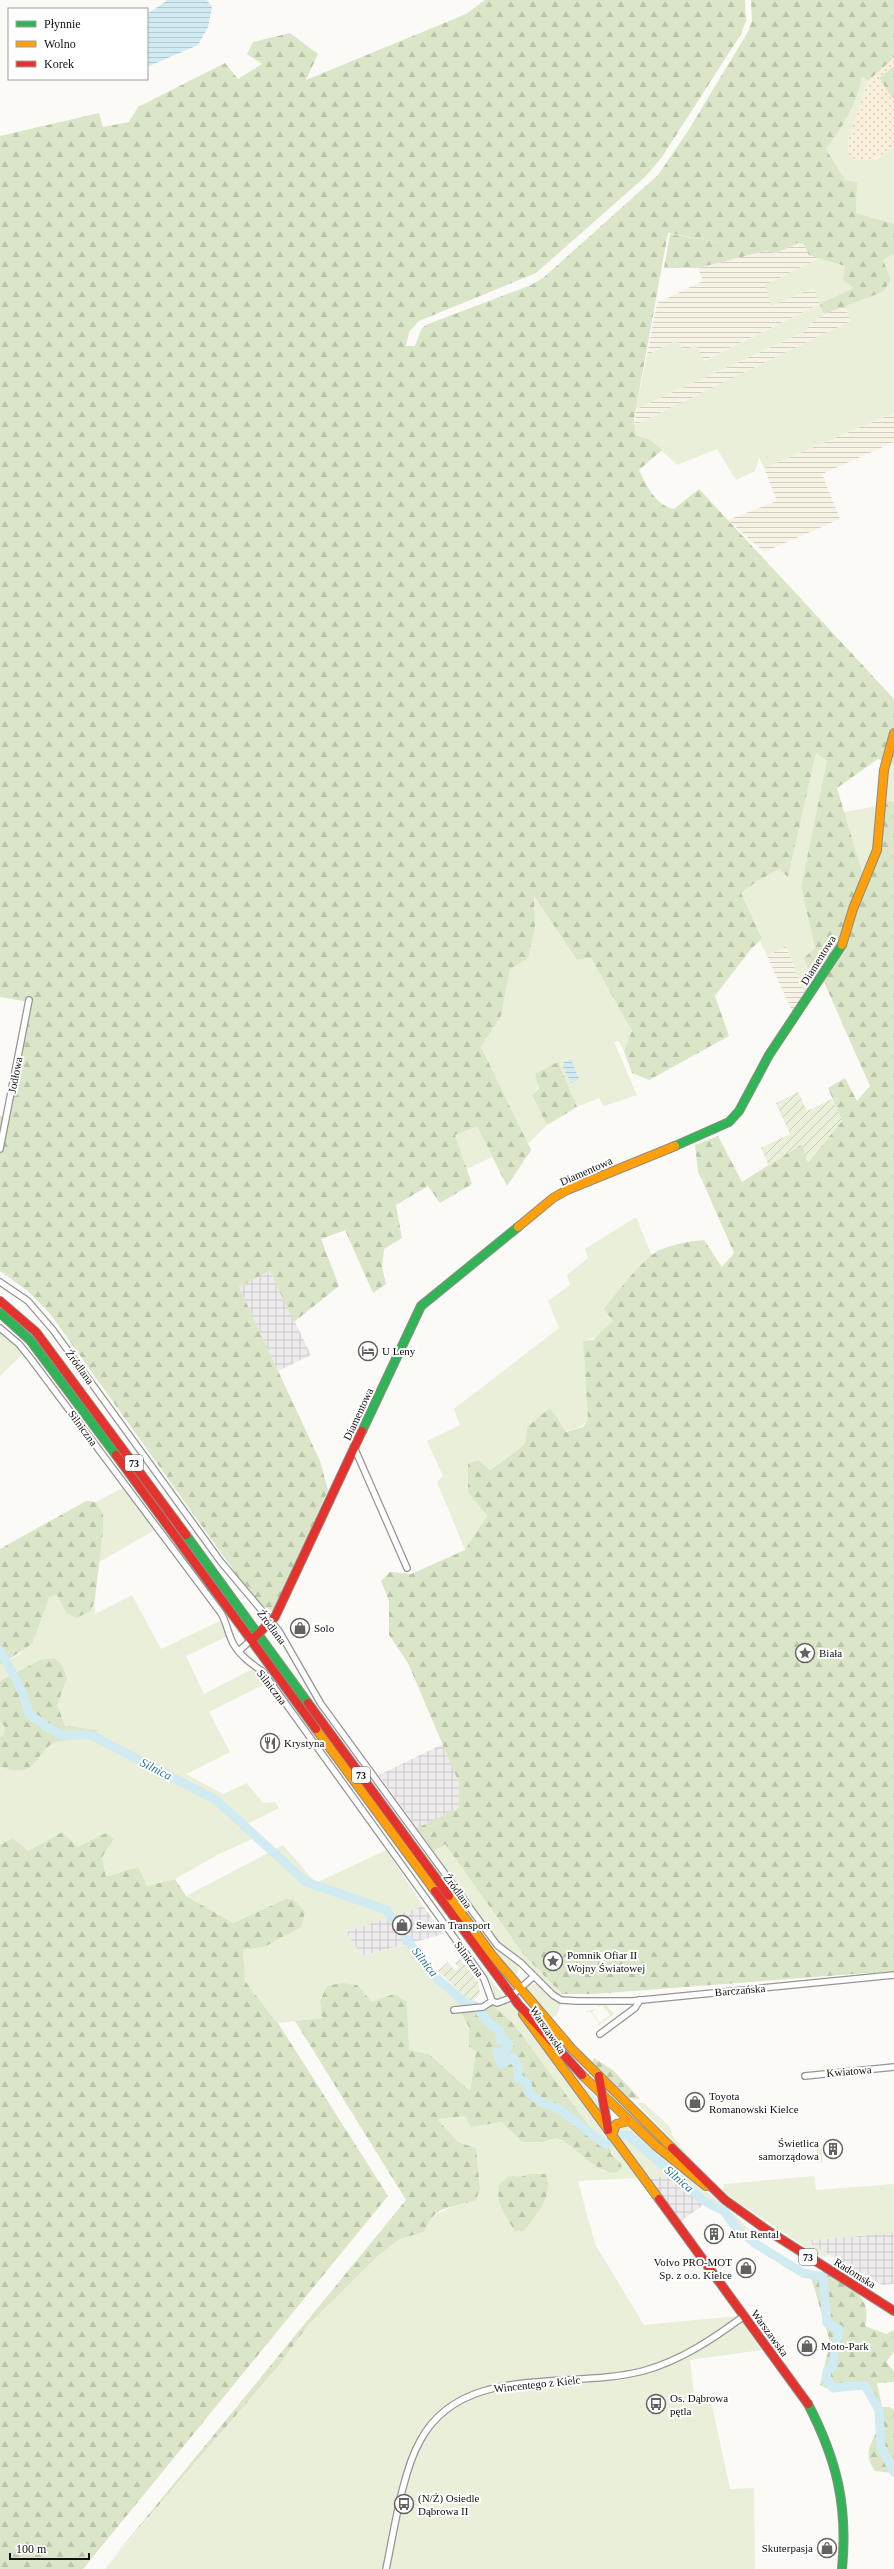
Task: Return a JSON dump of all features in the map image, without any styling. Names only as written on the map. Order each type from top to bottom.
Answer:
[{"type":"main road","name":"Diamentowa","points":[[251,1640],[271,1622],[415,1316],[430,1298],[544,1204],[567,1190],[714,1130],[736,1114],[769,1055],[845,940],[853,909],[877,850],[884,770],[894,733]]},
{"type":"main road","name":"73","points":[[0,1301],[28,1324],[44,1342],[519,1989]]},
{"type":"main road","name":"73","points":[[0,1313],[30,1340],[51,1366],[518,2004]]},
{"type":"main road","name":"Warszawska","points":[[519,1989],[599,2076],[610,2133]]},
{"type":"main road","name":"Warszawska","points":[[518,2004],[603,2097],[629,2122]]},
{"type":"main road","name":"Warszawska","points":[[518,2004],[539,2039],[619,2145],[806,2401],[831,2449],[841,2485],[844,2507],[845,2536],[842,2569]]},
{"type":"main road","name":"Radomska","points":[[599,2076],[725,2200]]},
{"type":"main road","name":"Radomska","points":[[629,2122],[689,2174],[766,2230],[894,2311]]},
{"type":"main road","points":[[610,2133],[616,2124],[629,2122]]},
{"type":"street","name":"Jodłowa","points":[[0,1149],[29,1000]]},
{"type":"street","name":"Źródlana","points":[[0,1282],[28,1301],[41,1315],[221,1562],[271,1622],[321,1704],[497,1945],[521,1962],[533,1977],[553,1995]]},
{"type":"street","name":"Silniczna","points":[[0,1328],[19,1344],[31,1359],[221,1613],[228,1626],[233,1644],[263,1672],[484,1979],[492,2001]]},
{"type":"street","points":[[354,1447],[407,1568]]},
{"type":"street","name":"Diamentowa","points":[[239,1651],[251,1640]]},
{"type":"street","name":"Barczańska","points":[[553,1995],[562,2000],[577,2001],[640,2000],[894,1975]]},
{"type":"street","points":[[454,2010],[483,2007],[492,2001],[496,2003],[503,2002],[533,1977]]},
{"type":"street","points":[[600,2034],[635,2008],[640,2000]]},
{"type":"street","name":"Kwiatowa","points":[[805,2076],[894,2067]]},
{"type":"street","name":"Wincentego z Kielc","points":[[386,2569],[414,2451],[432,2423],[452,2405],[471,2394],[492,2388],[614,2377],[645,2370],[702,2345],[744,2316]]},
{"type":"shaded area","points":[[802,241],[809,255],[820,258],[765,285],[814,287],[820,304],[703,361],[683,351],[677,340],[647,355],[657,303],[703,281],[698,268],[765,251],[777,253]]},
{"type":"shaded area","points":[[845,306],[851,321],[635,425],[636,409],[806,331],[810,324],[824,314]]},
{"type":"shaded area","points":[[894,413],[894,442],[822,474],[840,519],[764,552],[728,520],[777,501],[764,468]]},
{"type":"shaded area","points":[[786,946],[805,995],[793,1013],[767,956]]},
{"type":"shaded area","points":[[270,1271],[311,1355],[278,1371],[239,1287]]},
{"type":"shaded area","points":[[443,1744],[459,1783],[459,1808],[417,1828],[379,1775]]},
{"type":"shaded area","name":"Sewan Transport","points":[[423,1906],[444,1934],[362,1956],[347,1934],[348,1931]]},
{"type":"shaded area","points":[[670,2175],[702,2202],[703,2205],[681,2221],[650,2179]]},
{"type":"shaded area","points":[[894,2233],[894,2284],[882,2285],[812,2245],[811,2240]]},
{"type":"green space","points":[[485,0],[745,0],[746,21],[741,34],[662,157],[646,176],[536,273],[419,321],[409,332],[406,346],[415,346],[422,328],[428,324],[531,285],[543,278],[658,175],[688,131],[749,30],[752,20],[751,0],[894,0],[894,58],[868,81],[862,76],[853,105],[838,133],[826,149],[845,180],[857,182],[856,213],[894,224],[894,254],[883,260],[891,280],[883,292],[824,314],[820,304],[854,288],[843,280],[845,266],[809,255],[802,241],[777,253],[765,251],[698,268],[664,268],[670,234],[722,243],[668,233],[634,419],[636,435],[649,439],[662,450],[639,470],[652,494],[662,504],[674,509],[699,489],[894,699],[894,765],[878,759],[837,788],[863,875],[842,939],[813,982],[804,958],[815,948],[801,887],[827,760],[816,753],[788,877],[779,869],[756,882],[741,893],[762,939],[751,949],[715,996],[729,1036],[649,1080],[632,1073],[624,1051],[632,1031],[591,958],[577,960],[534,896],[535,926],[528,958],[510,969],[501,1016],[481,1047],[531,1150],[507,1186],[477,1126],[455,1135],[472,1184],[440,1203],[428,1186],[396,1205],[402,1238],[384,1249],[382,1267],[386,1284],[373,1293],[345,1230],[321,1239],[339,1286],[294,1322],[270,1271],[239,1287],[320,1461],[328,1490],[276,1607],[272,1611],[263,1606],[249,1592],[51,1315],[29,1292],[0,1271],[0,1116],[5,1117],[29,1002],[0,997],[0,136],[99,113],[103,127],[129,122],[138,107],[225,63],[238,79],[262,64],[247,54],[253,42],[290,33],[318,54],[306,80],[466,14]]},
{"type":"green space","points":[[894,66],[894,101],[879,78]]},
{"type":"green space","points":[[862,76],[868,81],[860,109],[875,160],[894,148],[894,224],[856,213],[857,182],[845,180],[826,149],[838,133],[853,105]]},
{"type":"green space","points":[[894,254],[894,413],[764,468],[759,457],[755,471],[736,480],[717,449],[677,465],[649,439],[636,435],[635,425],[851,321],[845,306],[883,292],[891,280],[883,260]]},
{"type":"green space","points":[[820,258],[845,266],[854,288],[821,304],[824,314],[810,324],[806,331],[636,409],[647,355],[677,340],[683,351],[696,345],[704,361],[820,304],[814,288],[771,306],[765,285]]},
{"type":"green space","points":[[709,500],[714,505],[614,999],[632,1031],[624,1051],[619,1041],[614,1042],[637,1095],[604,1106],[599,1098],[577,1107],[558,1063],[532,1095],[547,1125],[528,1144],[481,1047],[501,1016],[510,969],[535,926],[534,896],[577,960],[591,958],[609,990],[639,833]]},
{"type":"green space","points":[[894,699],[827,760],[801,887],[815,948],[813,982],[805,995],[786,946],[767,956],[760,942],[762,939],[741,893],[756,882],[779,869],[788,876],[816,753]]},
{"type":"green space","points":[[889,763],[894,765],[894,802],[884,800]]},
{"type":"green space","points":[[884,800],[894,802],[894,1971],[594,1994],[562,1994],[524,1955],[445,1844],[434,1851],[417,1828],[459,1808],[459,1783],[408,1663],[389,1635],[389,1601],[381,1581],[390,1572],[411,1574],[465,1550],[487,1516],[468,1492],[468,1464],[478,1460],[490,1470],[525,1444],[527,1427],[550,1408],[566,1432],[583,1427],[588,1420],[583,1341],[593,1340],[613,1321],[604,1309],[631,1276],[655,1252],[683,1243],[704,1240],[722,1267],[734,1253],[698,1171],[695,1145],[718,1136],[742,1182],[802,1144],[808,1162],[842,1121],[828,1088],[845,1078],[857,1101],[870,1086],[823,980],[857,909],[881,851]]},
{"type":"green space","points":[[877,806],[874,842],[863,875],[844,812]]},
{"type":"green space","points":[[558,1062],[577,1107],[547,1125],[532,1095],[539,1088],[535,1074]]},
{"type":"green space","points":[[798,1092],[807,1111],[832,1099],[842,1121],[807,1162],[802,1144],[769,1166],[761,1148],[790,1134],[776,1103]]},
{"type":"green space","points":[[477,1125],[492,1157],[467,1169],[455,1135]]},
{"type":"green space","points":[[636,1217],[652,1256],[643,1266],[615,1318],[606,1329],[596,1337],[583,1341],[588,1420],[582,1426],[567,1431],[551,1431],[527,1427],[525,1444],[489,1470],[468,1492],[487,1516],[465,1550],[437,1482],[443,1476],[427,1441],[460,1425],[454,1409],[559,1328],[548,1301],[570,1285],[567,1275],[588,1258],[585,1249]]},
{"type":"green space","points":[[0,1332],[24,1353],[0,1376]]},
{"type":"green space","points":[[124,1487],[155,1530],[99,1562],[103,1514],[96,1502]]},
{"type":"green space","points":[[86,1501],[96,1502],[103,1514],[103,1530],[95,1599],[91,1611],[76,1618],[66,1613],[57,1595],[49,1597],[32,1644],[0,1665],[0,1549]]},
{"type":"green space","points":[[57,1595],[66,1613],[91,1611],[95,1599],[95,1614],[132,1595],[161,1649],[222,1620],[228,1636],[186,1656],[204,1694],[252,1669],[267,1683],[209,1712],[230,1752],[186,1774],[223,1794],[247,1783],[263,1803],[275,1802],[279,1808],[247,1824],[261,1835],[219,1854],[175,1879],[147,1886],[106,1877],[102,1857],[114,1839],[78,1847],[62,1832],[28,1851],[13,1838],[0,1845],[0,1665],[20,1654],[49,1597]]},
{"type":"green space","points":[[245,1650],[262,1668],[244,1653]]},
{"type":"green space","points":[[54,1658],[62,1665],[67,1678],[57,1705],[65,1726],[98,1730],[89,1737],[54,1742],[47,1747],[33,1764],[27,1768],[12,1770],[0,1766],[0,1737],[4,1735],[5,1727],[0,1721],[0,1681],[40,1660]]},
{"type":"green space","points":[[459,1808],[453,1855],[524,1955],[562,1994],[555,1993],[523,1961],[501,1946],[417,1828]]},
{"type":"green space","points":[[62,1832],[78,1847],[106,1833],[114,1839],[102,1857],[106,1877],[138,1867],[147,1886],[175,1879],[186,1896],[233,1923],[286,1899],[293,1899],[305,1912],[301,1927],[264,1947],[243,1950],[245,1981],[277,2023],[295,2021],[278,2023],[388,2196],[83,2569],[0,2569],[0,1845],[13,1838],[28,1851]]},
{"type":"green space","points":[[283,1845],[316,1883],[386,1850],[423,1906],[348,1931],[347,1934],[362,1956],[413,1943],[437,1974],[472,2004],[473,2008],[459,2009],[469,2027],[469,2047],[476,2051],[470,2091],[429,2054],[409,2050],[407,2002],[372,2002],[357,1985],[320,2001],[322,2018],[277,2023],[245,1981],[243,1950],[264,1947],[286,1899],[233,1923],[186,1896]]},
{"type":"green space","points":[[427,1852],[499,1950],[519,1965],[518,1972],[514,1976],[424,1853]]},
{"type":"green space","points":[[457,1935],[503,1996],[501,1999],[497,1999],[492,1995],[488,1981]]},
{"type":"green space","points":[[460,1959],[478,1982],[480,1993],[471,2002],[438,1971],[448,1962],[455,1971],[459,1968],[455,1963]]},
{"type":"green space","points":[[342,1983],[357,1985],[372,2002],[394,1994],[407,2002],[409,2050],[429,2054],[470,2091],[476,2051],[469,2047],[469,2027],[459,2009],[491,2004],[513,2023],[595,2134],[609,2146],[611,2154],[620,2162],[622,2168],[616,2173],[608,2172],[593,2164],[572,2147],[557,2138],[543,2142],[522,2142],[502,2122],[471,2127],[465,2116],[437,2119],[458,2142],[476,2148],[480,2188],[476,2200],[445,2208],[433,2216],[424,2232],[400,2239],[379,2255],[308,2325],[280,2364],[104,2569],[406,2200],[295,2021],[322,2018],[320,2001],[327,1986]]},
{"type":"green space","points":[[530,1984],[537,1984],[554,2000],[561,2002],[557,2015],[552,2018],[529,1992],[527,1989]]},
{"type":"green space","points":[[506,2003],[512,2005],[637,2178],[578,2181],[595,2244],[644,2325],[737,2316],[762,2350],[690,2360],[694,2394],[710,2396],[730,2489],[754,2488],[755,2569],[105,2569],[280,2364],[308,2325],[379,2255],[400,2239],[424,2232],[429,2218],[455,2205],[464,2204],[480,2188],[476,2148],[458,2142],[436,2119],[465,2116],[471,2127],[502,2122],[522,2142],[543,2142],[557,2138],[580,2151],[604,2172],[620,2162],[595,2134],[513,2023],[491,2004],[501,2005]]},
{"type":"green space","points":[[579,2004],[606,2004],[614,2014],[597,2027],[599,2023],[590,2011],[586,2013],[587,2011],[595,2009],[592,2012],[600,2023],[610,2015],[602,2005],[599,2007],[597,2005]]},
{"type":"green space","points":[[554,2052],[601,2103],[604,2122]]},
{"type":"green space","points":[[594,2058],[614,2071],[640,2099],[629,2098],[592,2062]]},
{"type":"green space","points":[[604,2087],[686,2166],[614,2103],[605,2092]]},
{"type":"green space","points":[[637,2103],[644,2103],[670,2127],[672,2135],[693,2162]]},
{"type":"green space","points":[[626,2125],[735,2215],[749,2230],[755,2243],[741,2233],[724,2216],[702,2202],[670,2175],[650,2179],[615,2133],[617,2127]]},
{"type":"green space","points":[[816,2149],[822,2149],[823,2162],[817,2163]]},
{"type":"green space","points":[[529,2174],[545,2174],[548,2181],[548,2189],[543,2204],[524,2231],[515,2231],[500,2204],[498,2192],[499,2185],[510,2176],[521,2177]]},
{"type":"green space","points":[[814,2176],[816,2190],[894,2184],[894,2233],[811,2240],[812,2245],[829,2254],[824,2257],[816,2254],[727,2195],[723,2190],[724,2184]]},
{"type":"green space","points":[[824,2272],[850,2287],[862,2299],[867,2315],[865,2326],[886,2334],[894,2330],[894,2352],[886,2362],[894,2371],[894,2382],[877,2383],[882,2407],[890,2407],[894,2410],[894,2477],[892,2473],[875,2471],[870,2462],[870,2447],[879,2427],[880,2419],[878,2407],[863,2386],[852,2389],[836,2390],[825,2388],[820,2385],[830,2342],[811,2277],[813,2273]]},
{"type":"sand","points":[[894,58],[894,66],[879,78],[894,101],[894,148],[872,160],[855,159],[849,156],[847,142],[868,81]]},
{"type":"water","points":[[168,0],[207,0],[212,7],[208,27],[198,45],[148,67],[148,13]]},
{"type":"water","points":[[571,1059],[579,1079],[571,1083],[563,1067],[564,1062]]},
{"type":"waterway","name":"Silnica","points":[[0,1650],[23,1693],[29,1714],[47,1727],[61,1735],[91,1735],[216,1800],[306,1882],[387,1910],[392,1919]]},
{"type":"waterway","name":"Silnica","points":[[406,1938],[433,1975],[468,2005],[474,2005],[491,2025],[500,2030],[500,2040],[504,2040],[509,2045],[503,2054],[497,2052],[501,2064],[513,2058],[518,2066],[518,2078],[527,2083],[529,2093],[541,2102],[561,2110],[606,2144],[621,2135],[628,2135],[704,2201],[724,2211],[737,2229],[756,2244],[803,2273],[823,2277],[827,2323],[839,2329],[832,2367],[827,2371],[826,2378],[833,2388],[863,2385],[866,2387],[879,2410],[881,2447],[894,2472]]},
{"type":"traffic: fast","points":[[675,1146],[729,1122],[739,1111],[769,1055],[842,945]]},
{"type":"traffic: fast","points":[[362,1431],[421,1306],[518,1227]]},
{"type":"traffic: fast","points":[[0,1313],[30,1340],[116,1455]]},
{"type":"traffic: fast","points":[[186,1535],[308,1703]]},
{"type":"traffic: fast","points":[[808,2404],[826,2445],[838,2484],[842,2504],[843,2525],[842,2569]]},
{"type":"traffic: slow","points":[[842,945],[853,909],[877,850],[884,770],[894,733]]},
{"type":"traffic: slow","points":[[518,1227],[553,1198],[567,1190],[675,1146]]},
{"type":"traffic: slow","points":[[316,1729],[435,1891]]},
{"type":"traffic: slow","points":[[449,1896],[492,1955],[572,2049],[672,2148]]},
{"type":"traffic: slow","points":[[523,2014],[659,2199]]},
{"type":"traffic: slow","points":[[582,2075],[655,2145],[706,2186]]},
{"type":"traffic: slow","points":[[612,2136],[616,2124],[629,2121]]},
{"type":"traffic: jam","points":[[0,1301],[36,1332],[186,1535]]},
{"type":"traffic: jam","points":[[253,1639],[275,1617],[362,1431]]},
{"type":"traffic: jam","points":[[116,1455],[316,1729]]},
{"type":"traffic: jam","points":[[308,1703],[449,1896]]},
{"type":"traffic: jam","points":[[435,1891],[518,2004],[582,2075]]},
{"type":"traffic: jam","points":[[599,2076],[608,2130]]},
{"type":"traffic: jam","points":[[672,2148],[725,2200],[767,2230],[894,2311]]},
{"type":"traffic: jam","points":[[659,2199],[808,2404]]},
{"type":"place","name":"U Leny","points":[[368,1351]]},
{"type":"place","name":"Solo","points":[[300,1628]]},
{"type":"place","name":"Biała","points":[[805,1653]]},
{"type":"place","name":"Krystyna","points":[[270,1743]]},
{"type":"place","name":"Sewan Transport","points":[[402,1925]]},
{"type":"place","name":"Pomnik Ofiar II Wojny Światowej","points":[[553,1961]]},
{"type":"place","name":"Toyota Romanowski Kielce","points":[[695,2102]]},
{"type":"place","name":"Świetlica samorządowa","points":[[833,2149]]},
{"type":"place","name":"Atut Rental","points":[[714,2234]]},
{"type":"place","name":"Volvo PRO-MOT Sp. z o.o. Kielce","points":[[746,2268]]},
{"type":"place","name":"Moto-Park","points":[[807,2346]]},
{"type":"place","name":"Os. Dąbrowa pętla","points":[[656,2404]]},
{"type":"place","name":"(N/Ż) Osiedle Dąbrowa II","points":[[404,2504]]},
{"type":"place","name":"Skuterpasja","points":[[827,2548]]}]
